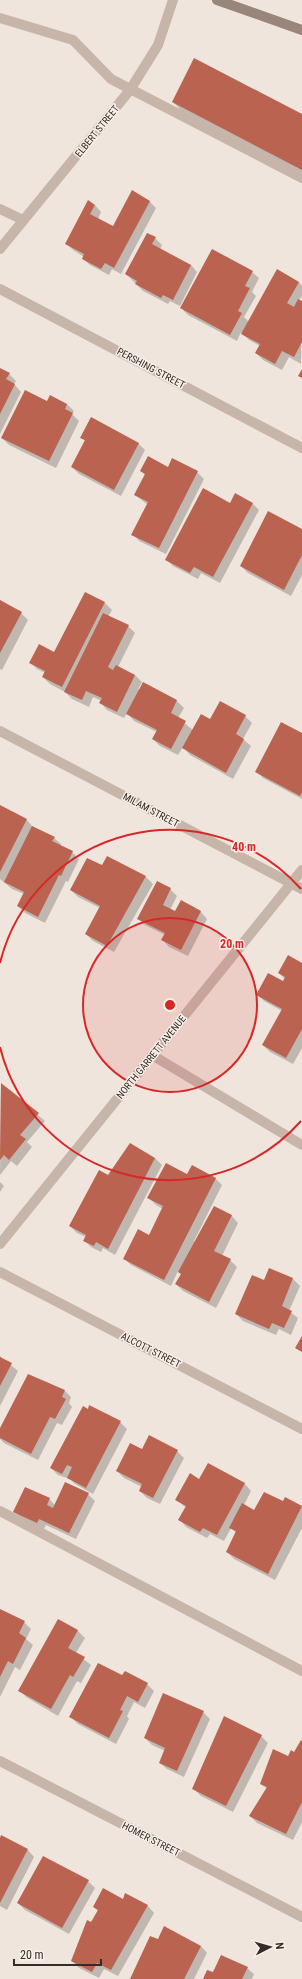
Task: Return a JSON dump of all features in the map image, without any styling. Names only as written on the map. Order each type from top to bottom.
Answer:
[{"type":"main road","points":[[216,0],[302,30]]},
{"type":"street","name":"ELBERT STREET","points":[[0,249],[130,90],[158,45],[174,0]]},
{"type":"street","points":[[0,18],[73,40],[111,79],[302,178]]},
{"type":"street","points":[[0,208],[23,220]]},
{"type":"street","name":"PERSHING STREET","points":[[0,289],[302,448]]},
{"type":"street","name":"MILAM STREET","points":[[0,731],[302,889]]},
{"type":"street","name":"NORTH GARRETT AVENUE","points":[[0,1244],[302,870]]},
{"type":"street","points":[[152,1055],[302,1146]]},
{"type":"street","name":"ALCOTT STREET","points":[[0,1272],[302,1429]]},
{"type":"street","points":[[0,1511],[302,1671]]},
{"type":"street","name":"HOMER STREET","points":[[0,1762],[302,1917]]},
{"type":"building","points":[[194,58],[302,114],[302,170],[172,102]]},
{"type":"building","points":[[132,190],[150,201],[114,268],[105,263],[101,269],[82,259],[84,254],[65,244],[88,200],[95,205],[90,214],[113,226]]},
{"type":"building","points":[[147,233],[156,237],[152,244],[191,265],[173,300],[163,295],[161,298],[135,284],[137,281],[125,274]]},
{"type":"building","points":[[212,249],[253,271],[245,286],[250,288],[238,311],[242,313],[230,335],[180,308]]},
{"type":"building","points":[[277,269],[299,282],[287,303],[294,307],[298,299],[302,301],[302,342],[294,357],[282,351],[275,364],[255,353],[260,344],[241,334]]},
{"type":"building","points":[[0,368],[10,373],[6,379],[15,384],[0,414]]},
{"type":"building","points":[[302,369],[302,378],[298,376]]},
{"type":"building","points":[[25,390],[47,401],[50,395],[67,404],[65,409],[73,413],[49,461],[1,438]]},
{"type":"building","points":[[91,417],[139,443],[114,490],[71,467],[85,440],[80,438]]},
{"type":"building","points":[[148,456],[168,467],[172,458],[198,471],[159,548],[131,535],[148,502],[134,495],[145,474],[140,471]]},
{"type":"building","points":[[203,488],[230,503],[235,493],[253,503],[213,577],[194,567],[190,573],[165,560]]},
{"type":"building","points":[[268,511],[302,529],[302,555],[284,590],[240,566]]},
{"type":"building","points":[[85,592],[105,602],[62,687],[42,677],[45,671],[29,663],[39,644],[54,652]]},
{"type":"building","points":[[0,600],[22,612],[0,653]]},
{"type":"building","points":[[103,613],[129,625],[108,667],[113,670],[116,665],[135,675],[117,712],[99,703],[102,698],[86,691],[82,700],[64,692]]},
{"type":"building","points":[[143,682],[177,700],[171,713],[186,721],[171,749],[152,739],[157,730],[126,714]]},
{"type":"building","points":[[220,701],[246,715],[236,734],[244,739],[226,773],[182,748],[201,714],[210,719]]},
{"type":"building","points":[[281,722],[302,733],[302,792],[300,796],[255,772]]},
{"type":"building","points":[[0,805],[27,819],[0,872]]},
{"type":"building","points":[[32,826],[55,837],[52,841],[73,851],[38,917],[17,906],[24,892],[4,882]]},
{"type":"building","points":[[107,856],[146,876],[107,946],[85,934],[100,906],[70,890],[87,858],[102,865]]},
{"type":"building","points":[[157,881],[171,888],[163,905],[175,911],[181,900],[201,911],[181,950],[161,940],[165,933],[137,919]]},
{"type":"building","points":[[288,955],[302,963],[302,1029],[286,1058],[262,1045],[282,1009],[256,995],[268,973],[283,981],[285,977],[278,973]]},
{"type":"building","points":[[1,1083],[39,1113],[20,1135],[26,1139],[9,1160],[4,1155],[0,1160]]},
{"type":"building","points":[[130,1143],[155,1158],[108,1249],[96,1242],[94,1246],[83,1241],[86,1235],[69,1226],[99,1170],[108,1175]]},
{"type":"building","points":[[166,1163],[187,1174],[192,1165],[216,1178],[164,1280],[123,1259],[138,1229],[149,1235],[163,1206],[147,1198]]},
{"type":"building","points":[[214,1206],[232,1215],[214,1251],[231,1259],[209,1302],[175,1284],[181,1274],[178,1272]]},
{"type":"building","points":[[269,1268],[293,1278],[282,1306],[292,1311],[284,1328],[272,1323],[269,1329],[235,1314],[252,1275],[264,1280]]},
{"type":"building","points":[[302,1336],[302,1352],[295,1348]]},
{"type":"building","points":[[0,1357],[12,1363],[0,1386]]},
{"type":"building","points":[[28,1374],[65,1390],[62,1397],[66,1399],[55,1419],[50,1417],[31,1454],[0,1438],[0,1428]]},
{"type":"building","points":[[89,1405],[121,1421],[86,1488],[67,1478],[72,1467],[67,1465],[62,1474],[50,1468],[83,1406],[88,1409]]},
{"type":"building","points":[[149,1435],[178,1450],[153,1498],[139,1491],[142,1484],[116,1471],[130,1443],[142,1449]]},
{"type":"building","points":[[208,1463],[245,1483],[217,1535],[203,1528],[200,1532],[178,1520],[186,1506],[175,1500],[190,1473],[199,1479]]},
{"type":"building","points":[[65,1482],[89,1493],[69,1533],[39,1519],[37,1523],[13,1512],[25,1487],[50,1498],[47,1505],[53,1508]]},
{"type":"building","points":[[264,1492],[283,1501],[285,1497],[302,1506],[268,1574],[226,1552],[236,1531],[229,1528],[242,1503],[254,1510]]},
{"type":"building","points":[[0,1609],[25,1621],[19,1633],[26,1638],[13,1664],[8,1661],[0,1677]]},
{"type":"building","points":[[58,1619],[78,1630],[68,1648],[85,1657],[73,1677],[70,1675],[51,1709],[18,1691]]},
{"type":"building","points":[[98,1663],[122,1675],[125,1671],[148,1683],[138,1702],[127,1696],[120,1710],[123,1711],[109,1738],[69,1717]]},
{"type":"building","points":[[163,1693],[204,1711],[177,1771],[159,1763],[165,1748],[144,1738]]},
{"type":"building","points":[[224,1716],[262,1735],[226,1806],[192,1789]]},
{"type":"building","points":[[301,1740],[302,1802],[286,1834],[249,1816],[267,1787],[260,1784],[273,1749],[288,1756],[291,1750],[294,1752]]},
{"type":"building","points":[[1,1835],[28,1849],[0,1903],[0,1838]]},
{"type":"building","points":[[43,1856],[89,1880],[62,1928],[17,1903]]},
{"type":"building","points":[[103,1888],[123,1899],[125,1893],[148,1905],[111,1970],[97,1963],[92,1972],[71,1961],[87,1920],[91,1922],[98,1910],[93,1907]]},
{"type":"building","points":[[164,1926],[201,1946],[184,1979],[130,1979],[150,1936],[158,1939]]},
{"type":"building","points":[[221,1955],[248,1967],[242,1979],[203,1979],[207,1970],[213,1972]]}]
